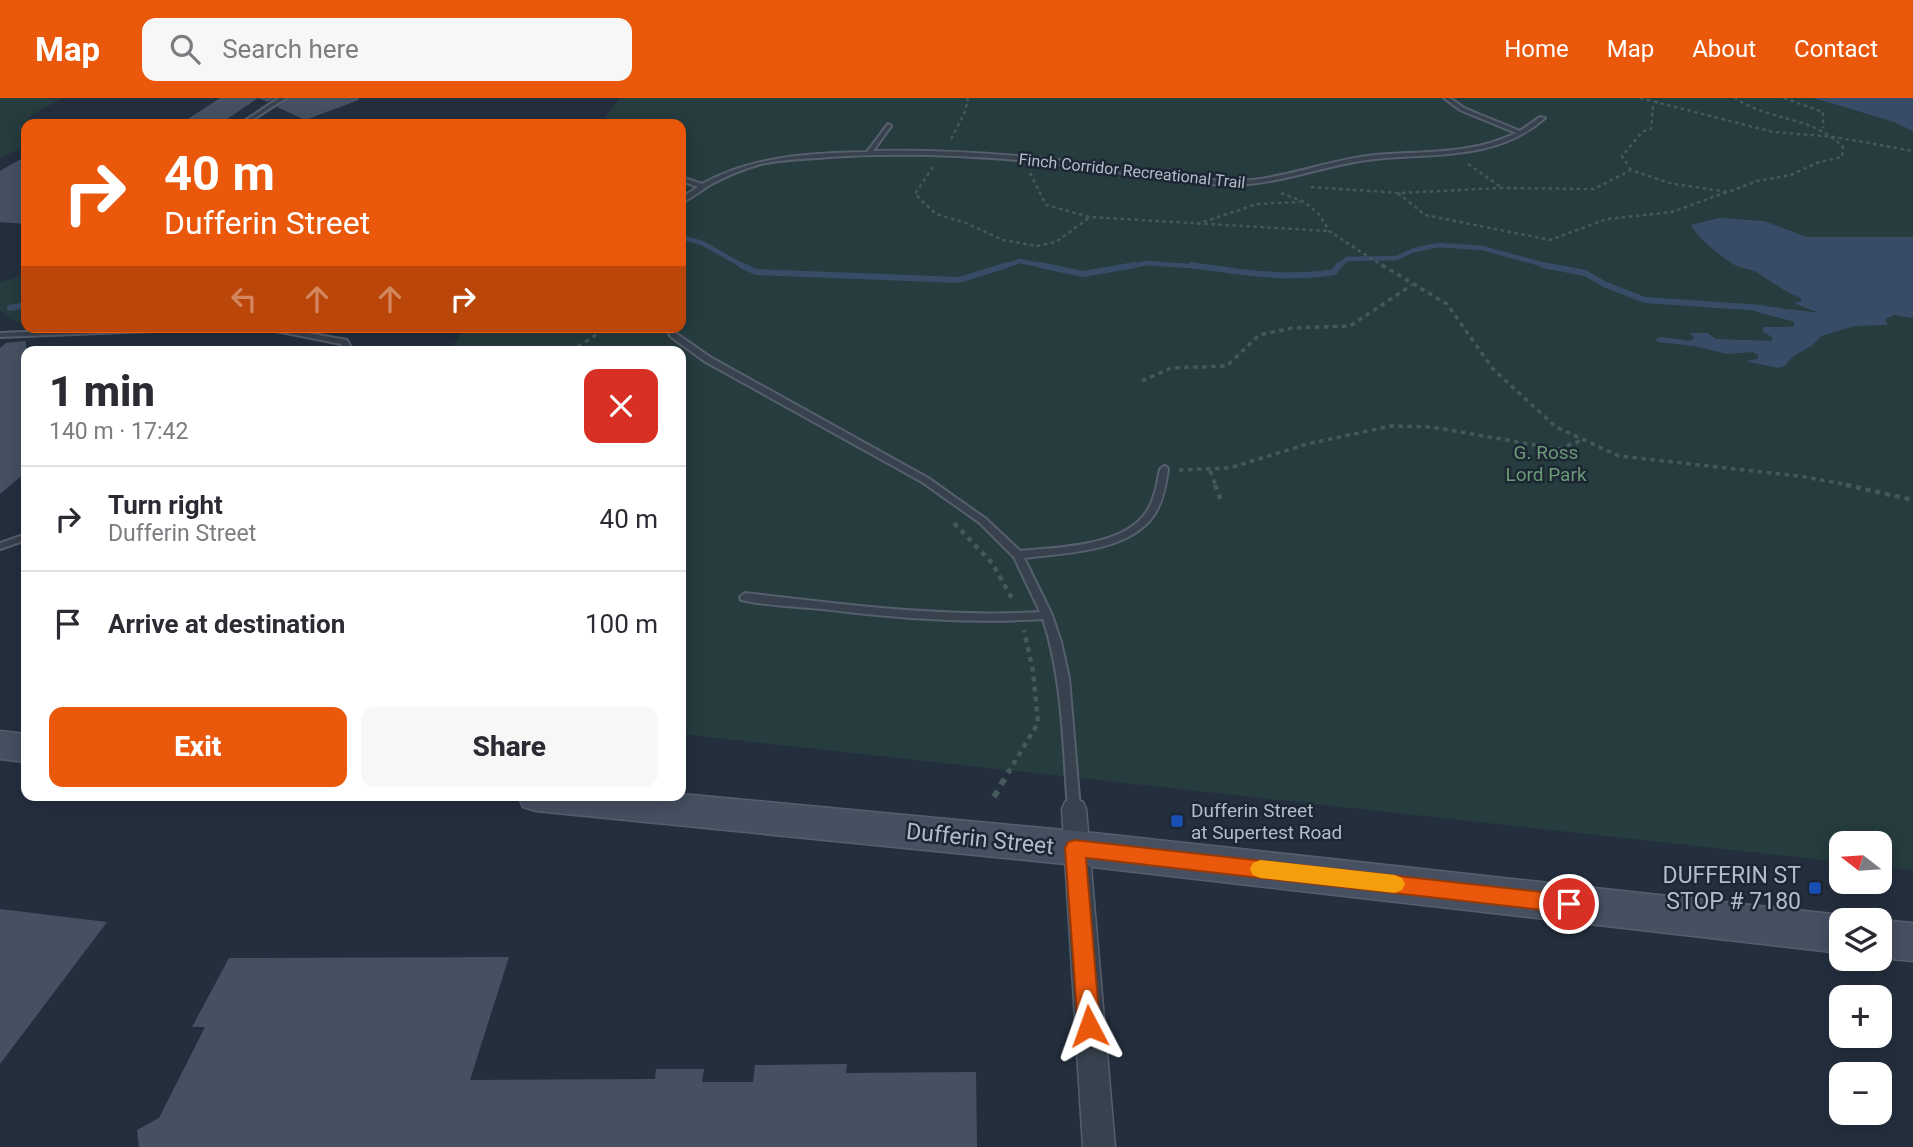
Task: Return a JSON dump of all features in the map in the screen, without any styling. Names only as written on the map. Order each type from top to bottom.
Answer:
[{"type":"main road","points":[[0,745],[21,747]]},
{"type":"main road","name":"Dufferin Street","points":[[588,801],[1075,848],[1829,933]]},
{"type":"main road","points":[[1892,940],[1913,942]]},
{"type":"street","points":[[1074,809],[1099,1147]]},
{"type":"lane","points":[[251,119],[283,98]]},
{"type":"lane","points":[[1447,98],[1462,110],[1522,134]]},
{"type":"lane","points":[[1258,183],[1293,176],[1328,164],[1449,151],[1508,140],[1522,134],[1542,118]]},
{"type":"lane","points":[[870,152],[888,126]]},
{"type":"lane","name":"Finch Corridor Recreational Trail","points":[[686,197],[701,186],[758,163],[870,152],[941,154],[1201,182],[1258,183]]},
{"type":"lane","points":[[686,181],[701,186]]},
{"type":"lane","points":[[0,335],[50,333]]},
{"type":"lane","points":[[294,333],[344,342],[346,346]]},
{"type":"lane","points":[[673,333],[707,359],[955,499],[1018,555],[1047,615],[1056,642],[1063,678],[1074,809]]},
{"type":"lane","points":[[1018,555],[1097,544],[1137,527],[1154,507],[1164,469]]},
{"type":"lane","points":[[0,547],[21,539]]},
{"type":"lane","points":[[745,597],[901,615],[1047,615]]},
{"type":"path","points":[[968,98],[958,128],[915,194],[936,214],[966,223],[1003,240],[1037,246],[1056,242],[1090,217]]},
{"type":"path","points":[[1640,98],[1773,132],[1835,137],[1913,151]]},
{"type":"path","points":[[1660,98],[1653,107],[1651,129],[1642,132],[1622,156],[1631,170],[1669,183],[1728,192]]},
{"type":"path","points":[[1398,193],[1425,215],[1550,240],[1607,219],[1672,212],[1757,181],[1791,175],[1819,162],[1842,157],[1843,147],[1823,128],[1750,107],[1735,98]]},
{"type":"path","points":[[1784,98],[1823,112],[1823,128]]},
{"type":"path","points":[[1449,151],[1502,188]]},
{"type":"path","points":[[1023,161],[1046,205],[1090,217],[1193,226],[1329,232]]},
{"type":"path","points":[[1309,187],[1398,193],[1502,188],[1594,189],[1631,170]]},
{"type":"path","name":"Finch Corridor Recreational Trail","points":[[1258,183],[1304,202],[1319,214],[1329,232],[1447,304],[1493,369],[1556,427],[1619,456],[1811,478],[1913,500]]},
{"type":"path","points":[[1193,226],[1257,204],[1304,202]]},
{"type":"path","points":[[1142,381],[1171,368],[1227,366],[1254,338],[1277,330],[1350,326],[1412,285]]},
{"type":"path","points":[[579,346],[599,333]]},
{"type":"path","points":[[1164,469],[1210,471],[1236,467],[1307,444],[1391,426],[1432,427],[1558,449],[1583,440]]},
{"type":"path","points":[[1210,471],[1222,503]]},
{"type":"path","points":[[950,518],[992,563],[1004,582],[1019,617],[1033,671],[1038,723],[993,797]]},
{"type":"green space","points":[[0,98],[62,98],[27,118],[32,119],[21,119],[21,148],[0,159]]},
{"type":"green space","name":"G. Ross Lord Park","points":[[619,98],[1913,98],[1913,870],[1892,868],[1892,831],[1829,831],[1829,861],[686,735],[686,346],[453,346],[460,333],[686,333],[686,119],[604,119]]},
{"type":"green space","points":[[21,275],[21,323],[17,323],[0,310],[0,283]]},
{"type":"water","points":[[1814,98],[1913,98],[1913,131],[1894,122]]},
{"type":"water","points":[[1719,218],[1764,221],[1807,237],[1913,237],[1913,318],[1895,315],[1885,319],[1888,325],[1855,326],[1821,336],[1785,366],[1778,368],[1745,361],[1758,359],[1758,355],[1753,352],[1727,354],[1694,346],[1658,342],[1655,339],[1661,337],[1690,341],[1694,338],[1690,333],[1707,333],[1716,339],[1772,341],[1772,337],[1763,332],[1763,327],[1793,327],[1795,322],[1757,312],[1753,307],[1757,305],[1819,313],[1794,303],[1801,301],[1801,298],[1758,273],[1725,259],[1704,241],[1691,225]]},
{"type":"building","points":[[220,98],[258,98],[227,119],[188,119]]},
{"type":"building","points":[[258,98],[274,98],[268,102]]},
{"type":"building","points":[[288,98],[359,100],[308,119],[277,107]]},
{"type":"building","points":[[21,159],[21,224],[0,222],[0,171]]},
{"type":"building","points":[[26,341],[26,346],[21,346],[21,476],[0,494],[0,348],[6,343]]},
{"type":"building","points":[[0,909],[107,922],[0,1064]]},
{"type":"building","points":[[509,957],[470,1080],[655,1079],[656,1069],[704,1069],[702,1082],[753,1082],[755,1065],[847,1064],[846,1073],[976,1072],[977,1147],[139,1147],[137,1130],[159,1118],[205,1027],[192,1027],[229,958]]},
{"type":"waterway","points":[[686,238],[702,243],[744,266]]},
{"type":"waterway","points":[[1338,267],[1347,259],[1397,258],[1414,250],[1439,245],[1482,248],[1548,266]]},
{"type":"waterway","points":[[1001,267],[1020,261],[1049,267]]},
{"type":"waterway","points":[[1125,267],[1148,263],[1203,267]]},
{"type":"waterway","points":[[744,266],[756,272],[959,280],[1007,265]]},
{"type":"waterway","points":[[1040,265],[1083,274],[1135,265]]},
{"type":"waterway","points":[[1191,265],[1262,274],[1298,275],[1334,272],[1339,265]]},
{"type":"waterway","points":[[1543,265],[1548,266]]},
{"type":"waterway","points":[[1548,266],[1585,273],[1606,285],[1645,300],[1762,308]]},
{"type":"waterway","points":[[10,308],[21,306]]},
{"type":"slow traffic","points":[[1260,869],[1395,884]]},
{"type":"place","name":"Dufferin Street at Supertest Road","points":[[1177,821]]},
{"type":"place","name":"DUFFERIN ST STOP # 7180","points":[[1815,888]]},
{"type":"route","points":[[1089,1026],[1075,848],[1569,904]]}]
